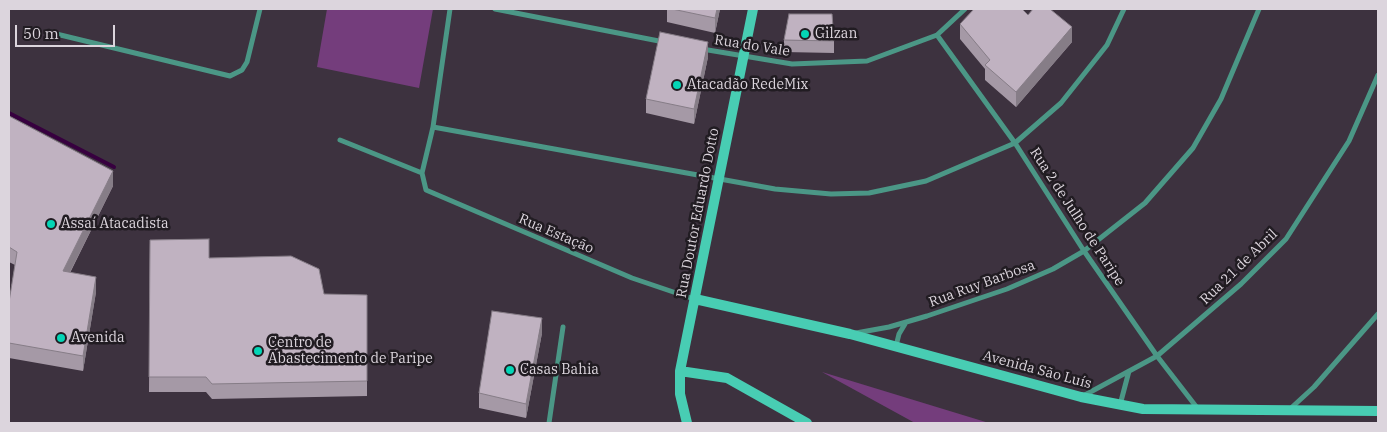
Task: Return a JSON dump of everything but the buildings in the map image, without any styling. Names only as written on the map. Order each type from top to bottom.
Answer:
[{"type":"main road","name":"Rua Doutor Eduardo Dotto","points":[[687,423],[680,394],[680,371],[721,179],[742,57],[753,9]]},
{"type":"main road","name":"Avenida São Luís","points":[[695,299],[850,334],[1081,397],[1144,410],[1378,411]]},
{"type":"main road","points":[[680,371],[727,378],[807,423]]},
{"type":"street","points":[[48,32],[230,76],[242,70],[247,62],[260,9]]},
{"type":"street","points":[[340,140],[422,173],[433,127],[450,9]]},
{"type":"street","points":[[495,9],[676,44]]},
{"type":"street","name":"Rua do Vale","points":[[694,48],[792,64],[867,61],[937,35],[964,9]]},
{"type":"street","points":[[433,127],[775,189],[830,194],[869,193],[926,181],[1015,142],[1060,103],[1107,45],[1124,9]]},
{"type":"street","name":"Rua Ruy Barbosa","points":[[850,334],[907,322],[1007,289],[1052,269],[1084,251],[1145,203],[1193,148],[1222,100],[1259,9]]},
{"type":"street","name":"Rua 2 de Julho de Paripe","points":[[937,35],[1015,142],[1084,251],[1157,356],[1200,411]]},
{"type":"street","name":"Rua 21 de Abril","points":[[1081,397],[1157,356],[1241,284],[1286,239],[1349,141],[1378,75]]},
{"type":"street","name":"Rua Estação","points":[[422,173],[424,187],[430,192],[632,278],[695,299]]},
{"type":"street","points":[[1288,411],[1314,387],[1378,314]]},
{"type":"street","points":[[896,346],[902,327],[907,322]]},
{"type":"street","points":[[549,423],[563,327]]},
{"type":"street","points":[[1120,405],[1129,371]]},
{"type":"shaded area","points":[[327,9],[433,9],[419,88],[317,67]]},
{"type":"shaded area","points":[[822,372],[989,423],[915,423]]},
{"type":"waterway","points":[[9,113],[114,167]]},
{"type":"place","name":"Gilzan","points":[[805,34]]},
{"type":"place","name":"Atacadão RedeMix","points":[[677,85]]},
{"type":"place","name":"Assaí Atacadista","points":[[51,224]]},
{"type":"place","name":"Avenida","points":[[61,338]]},
{"type":"place","name":"Centro de Abastecimento de Paripe","points":[[258,351]]},
{"type":"place","name":"Casas Bahia","points":[[510,370]]}]
